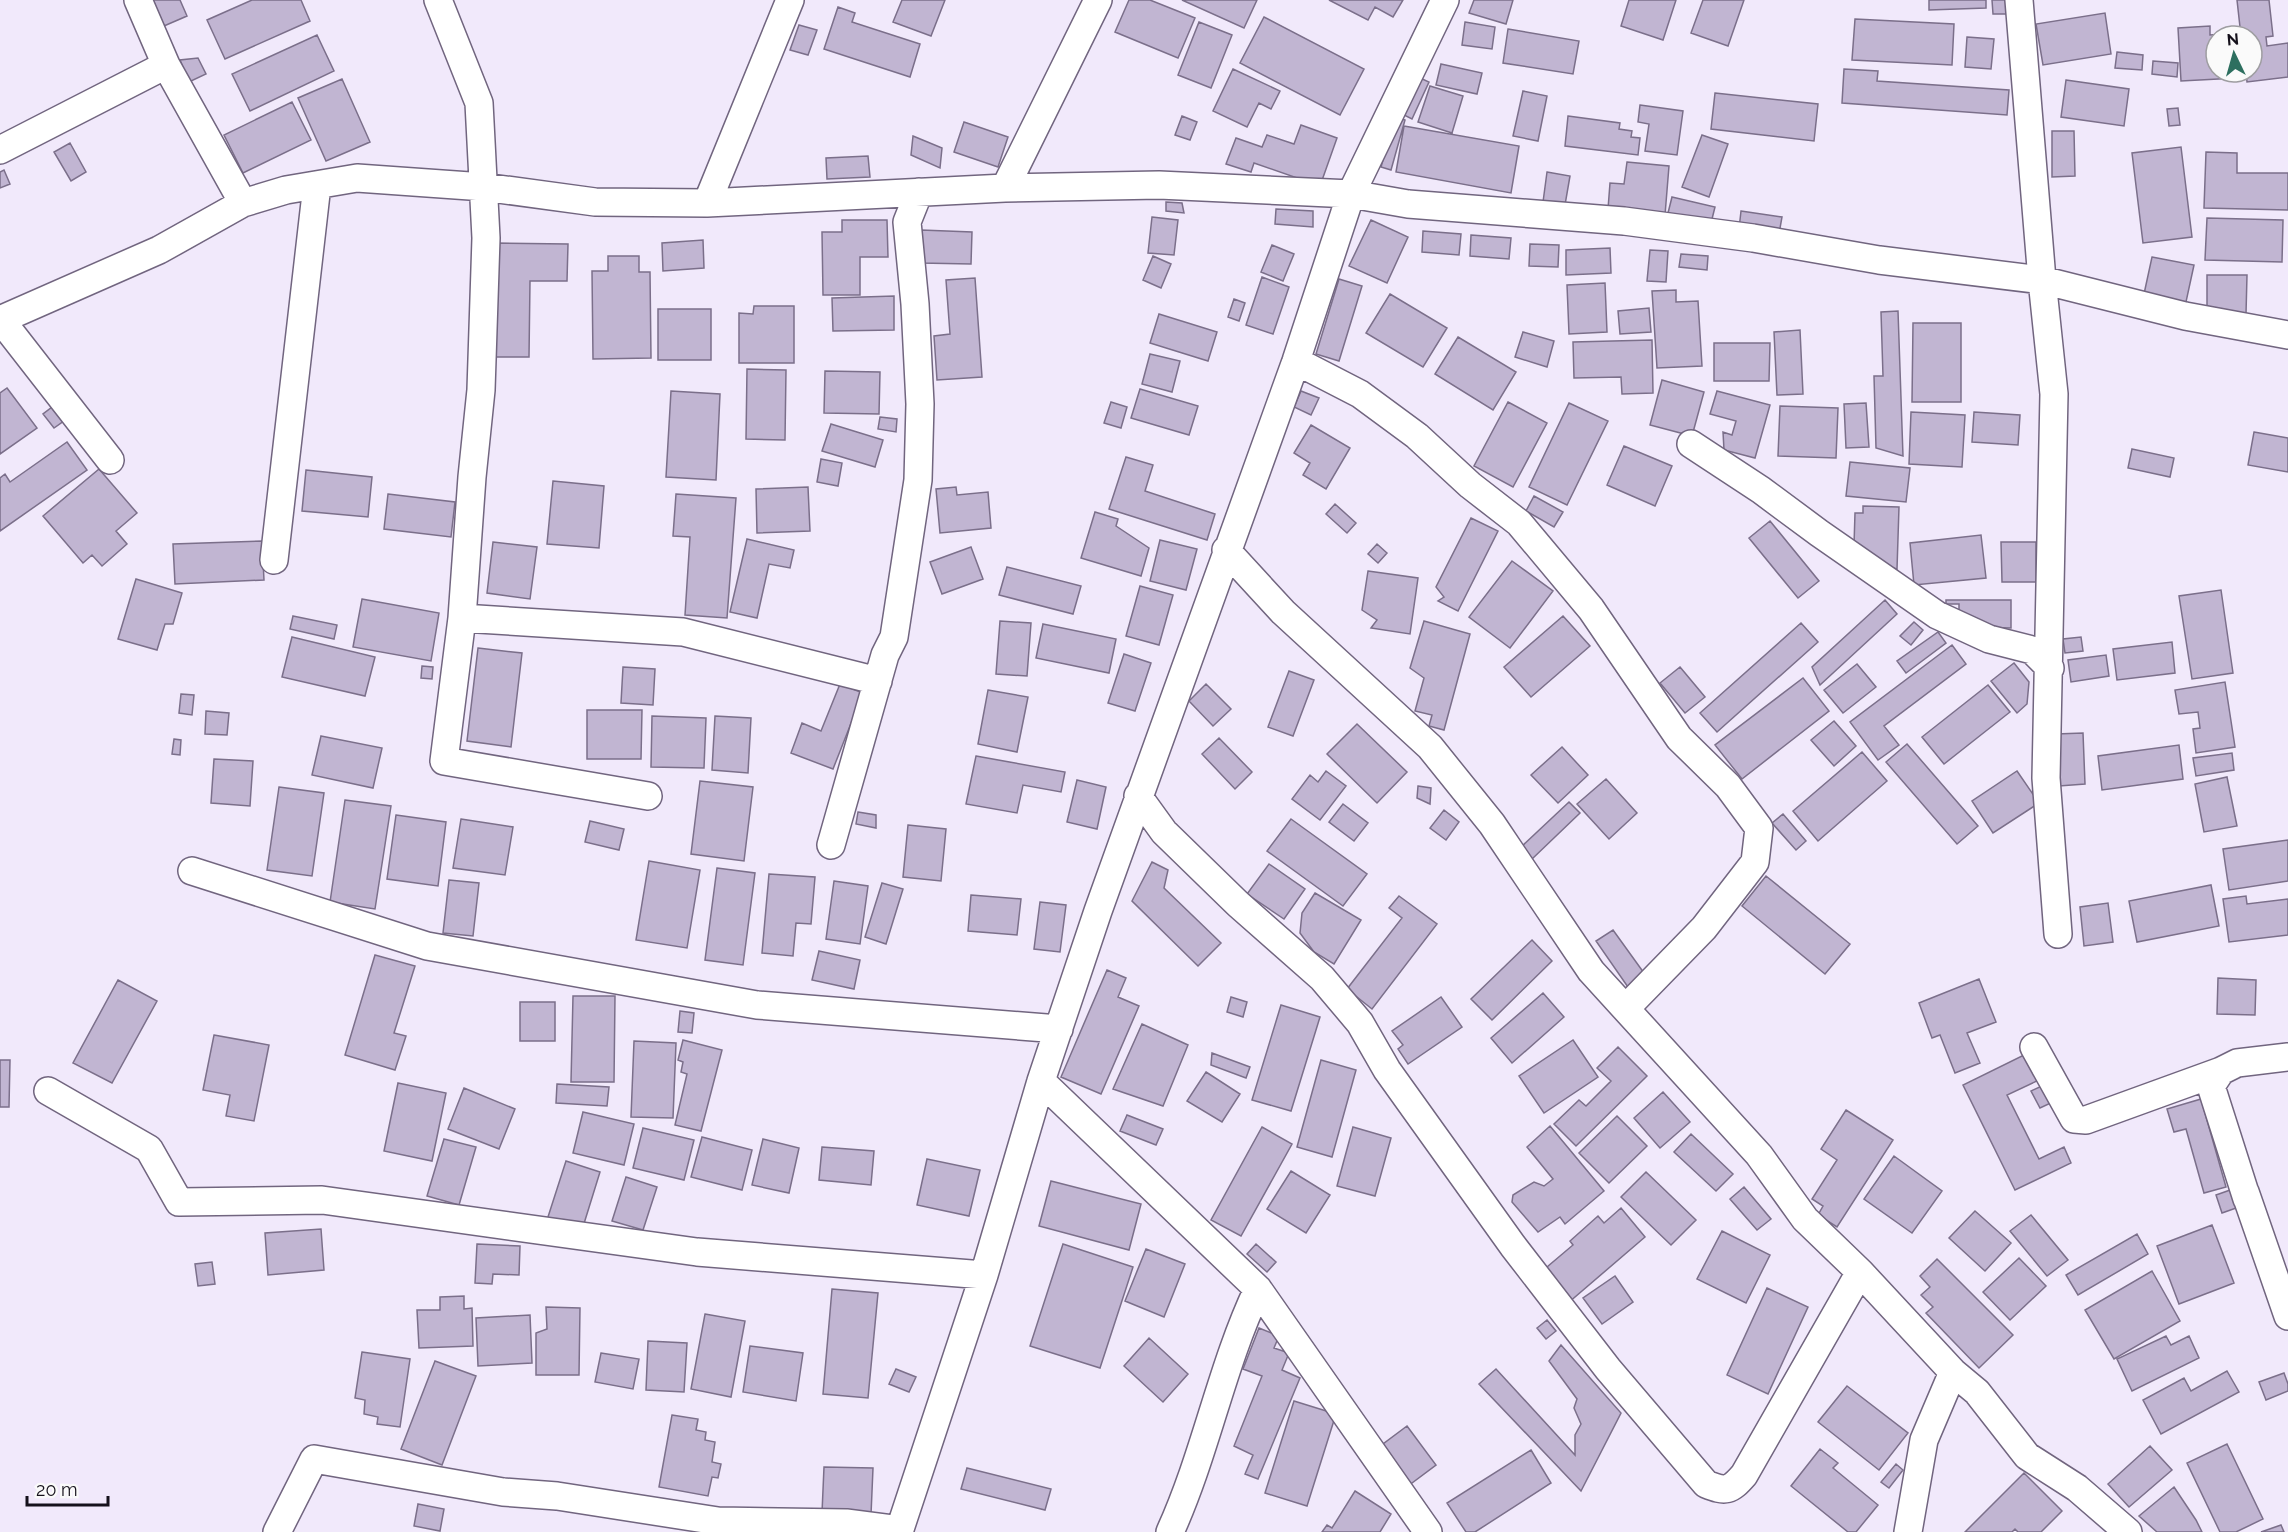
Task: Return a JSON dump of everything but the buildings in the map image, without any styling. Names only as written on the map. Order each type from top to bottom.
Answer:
[{"type":"street","points":[[138,0],[166,65],[243,203]]},
{"type":"street","points":[[438,0],[479,103],[486,238],[481,390],[462,618],[444,761],[648,796]]},
{"type":"street","points":[[707,203],[790,0]]},
{"type":"street","points":[[1005,188],[1098,0]]},
{"type":"street","points":[[277,1532],[315,1459],[492,1490],[557,1496],[718,1521],[846,1523],[899,1531],[984,1275],[1041,1081],[1138,796],[1296,361],[1352,194],[1445,0]]},
{"type":"street","points":[[2019,0],[2042,280],[2054,394],[2044,653],[2046,778],[2058,934]]},
{"type":"street","points":[[0,150],[166,65]]},
{"type":"street","points":[[110,460],[1,320],[159,250],[243,203],[286,190],[357,178],[484,188],[595,202],[707,203],[1005,188],[1159,185],[1352,194],[1408,204],[1624,221],[1753,238],[1879,260],[2042,280],[2185,316],[2288,335]]},
{"type":"street","points":[[274,560],[317,185]]},
{"type":"street","points":[[831,845],[885,655],[894,637],[918,480],[920,404],[915,304],[907,222],[919,192]]},
{"type":"street","points":[[888,194],[907,222]]},
{"type":"street","points":[[1296,361],[1360,394],[1417,436],[1470,484],[1520,523],[1591,609],[1679,738],[1728,786],[1759,828],[1755,862],[1704,928],[1626,1008]]},
{"type":"street","points":[[1691,444],[1761,490],[1937,615],[1989,639],[2044,653]]},
{"type":"street","points":[[1226,550],[1283,612],[1430,747],[1492,824],[1592,970],[1758,1155],[1804,1219],[1860,1272],[1953,1371],[1977,1392],[2026,1456],[2077,1488],[2127,1532]]},
{"type":"street","points":[[462,618],[683,632],[878,681]]},
{"type":"street","points":[[1138,796],[1164,832],[1238,904],[1322,978],[1360,1023],[1387,1070],[1520,1256],[1608,1369],[1706,1484],[1721,1490],[1733,1487],[1744,1475],[1860,1272]]},
{"type":"street","points":[[192,871],[427,946],[757,1005],[1059,1029]]},
{"type":"street","points":[[2034,1047],[2074,1119],[2086,1120],[2221,1071],[2237,1063],[2288,1057]]},
{"type":"street","points":[[2221,1071],[2211,1086],[2288,1316]]},
{"type":"street","points":[[1041,1081],[1258,1288],[1428,1532]]},
{"type":"street","points":[[48,1091],[148,1149],[179,1203],[322,1200],[697,1252],[984,1275]]},
{"type":"street","points":[[1170,1532],[1188,1492],[1242,1322],[1258,1288]]},
{"type":"street","points":[[1908,1532],[1924,1440],[1953,1371]]}]
